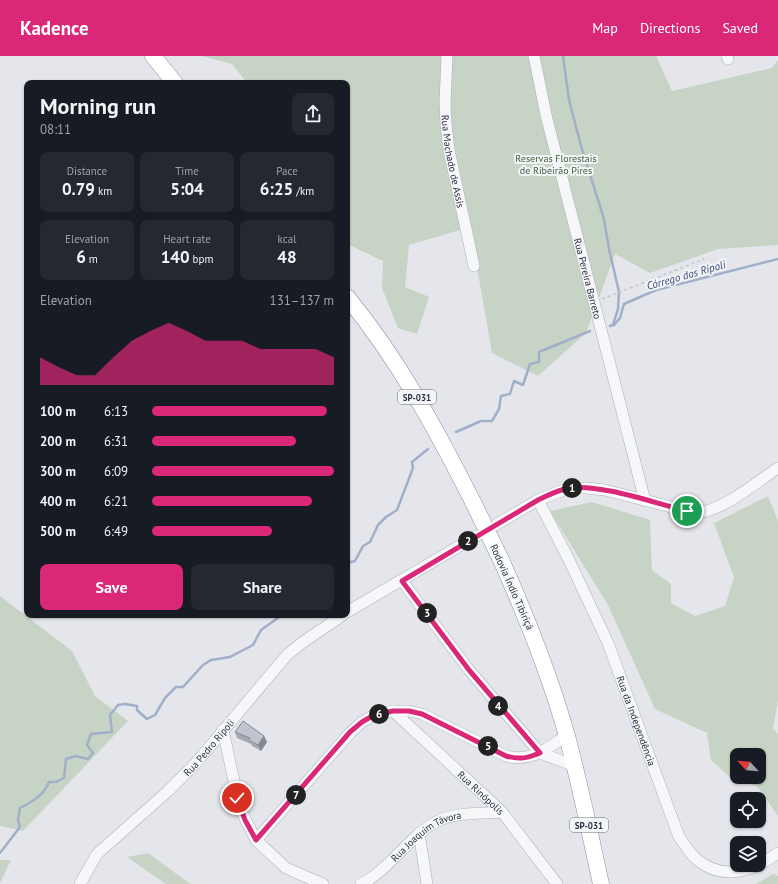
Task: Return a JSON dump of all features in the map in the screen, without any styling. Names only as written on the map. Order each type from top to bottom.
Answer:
[{"type":"highway","points":[[154,56],[173,80]]},
{"type":"highway","name":"Rodovia Índio Tibiriçá","points":[[350,301],[403,374],[444,444],[502,562],[535,641],[567,734],[600,884]]},
{"type":"street","name":"Rua Machado de Assis","points":[[447,56],[445,104],[449,150],[474,266]]},
{"type":"street","name":"Rua Pereira Barreto","points":[[534,56],[546,115],[645,501]]},
{"type":"street","points":[[350,610],[538,500],[569,488],[605,490],[695,513],[703,512],[728,501],[778,468]]},
{"type":"street","name":"Rua da Independência","points":[[538,500],[568,558],[608,643],[679,837],[692,856],[700,862],[710,867],[732,872],[748,870],[763,864],[778,853]]},
{"type":"street","points":[[402,581],[478,682],[540,753],[575,766]]},
{"type":"street","name":"Rua Pedro Ripoli","points":[[80,884],[97,854],[168,791],[194,764],[287,655],[303,642],[339,618]]},
{"type":"street","points":[[256,840],[350,732],[374,715],[393,711],[409,711],[422,714],[506,756],[517,759],[524,759],[540,753],[567,734]]},
{"type":"street","name":"Rua Rinópolis","points":[[393,711],[502,812],[557,884]]},
{"type":"street","points":[[223,730],[240,810],[256,840],[286,868],[323,884]]},
{"type":"street","name":"Rua Joaquim Távora","points":[[361,884],[375,875],[419,833],[438,821],[446,818],[502,812]]},
{"type":"street","points":[[419,833],[427,884]]},
{"type":"path","points":[[612,294],[704,259]]},
{"type":"green space","name":"Reservas Florestais de Ribeirão Pires","points":[[202,56],[656,56],[672,91],[772,68],[778,60],[778,245],[718,249],[650,273],[615,254],[586,333],[538,376],[492,353],[470,227],[409,245],[405,287],[429,297],[417,334],[398,328],[382,288],[383,261],[350,245],[350,80],[245,80],[232,64]]},
{"type":"green space","points":[[768,496],[778,521],[778,701],[773,728],[778,734],[778,816],[766,799],[766,792],[761,792],[757,786],[750,784],[766,784],[766,748],[730,748],[730,777],[711,760],[707,733],[655,709],[608,605],[550,511],[592,502],[650,520],[652,570],[671,584],[671,603],[695,616],[725,606],[734,577],[714,523]]},
{"type":"green space","points":[[0,596],[24,614],[24,618],[29,618],[72,651],[95,696],[128,721],[23,831],[0,826]]},
{"type":"green space","points":[[148,853],[192,884],[166,884],[127,857]]},
{"type":"green space","points":[[0,860],[11,860],[0,883]]},
{"type":"green space","points":[[773,874],[778,876],[778,884],[756,884]]},
{"type":"building","points":[[243,721],[264,736],[258,745],[249,740],[250,738],[235,732]]},
{"type":"waterway","points":[[563,56],[569,100],[581,146],[604,219],[619,292],[618,309],[613,325],[610,326]]},
{"type":"waterway","name":"Córrego dos Ripoli","points":[[614,325],[620,318],[624,304],[656,290],[778,259]]},
{"type":"waterway","name":"Córrego dos Ripoli","points":[[456,432],[481,421],[492,421],[499,409],[501,396],[510,394],[514,381],[523,385],[530,364],[539,362],[539,352],[590,331]]},
{"type":"waterway","name":"Córrego dos Ripoli","points":[[350,562],[355,561],[363,546],[370,542],[378,525],[386,517],[397,510],[413,468],[412,462],[428,449]]},
{"type":"waterway","name":"Córrego dos Ripoli","points":[[0,853],[20,827],[18,820],[20,808],[33,801],[41,794],[49,782],[56,782],[64,778],[66,759],[75,756],[88,759],[93,753],[87,745],[91,734],[112,732],[110,715],[118,705],[125,704],[137,706],[137,710],[147,719],[155,715],[165,698],[176,687],[183,687],[203,665],[211,660],[230,657],[253,645],[261,630],[278,618]]},
{"type":"route","points":[[237,798],[240,810],[256,840],[350,732],[362,722],[374,715],[393,711],[409,711],[422,714],[437,720],[506,756],[524,759],[540,753],[488,694],[402,581],[475,536],[538,500],[569,488],[605,490],[687,511]]}]
